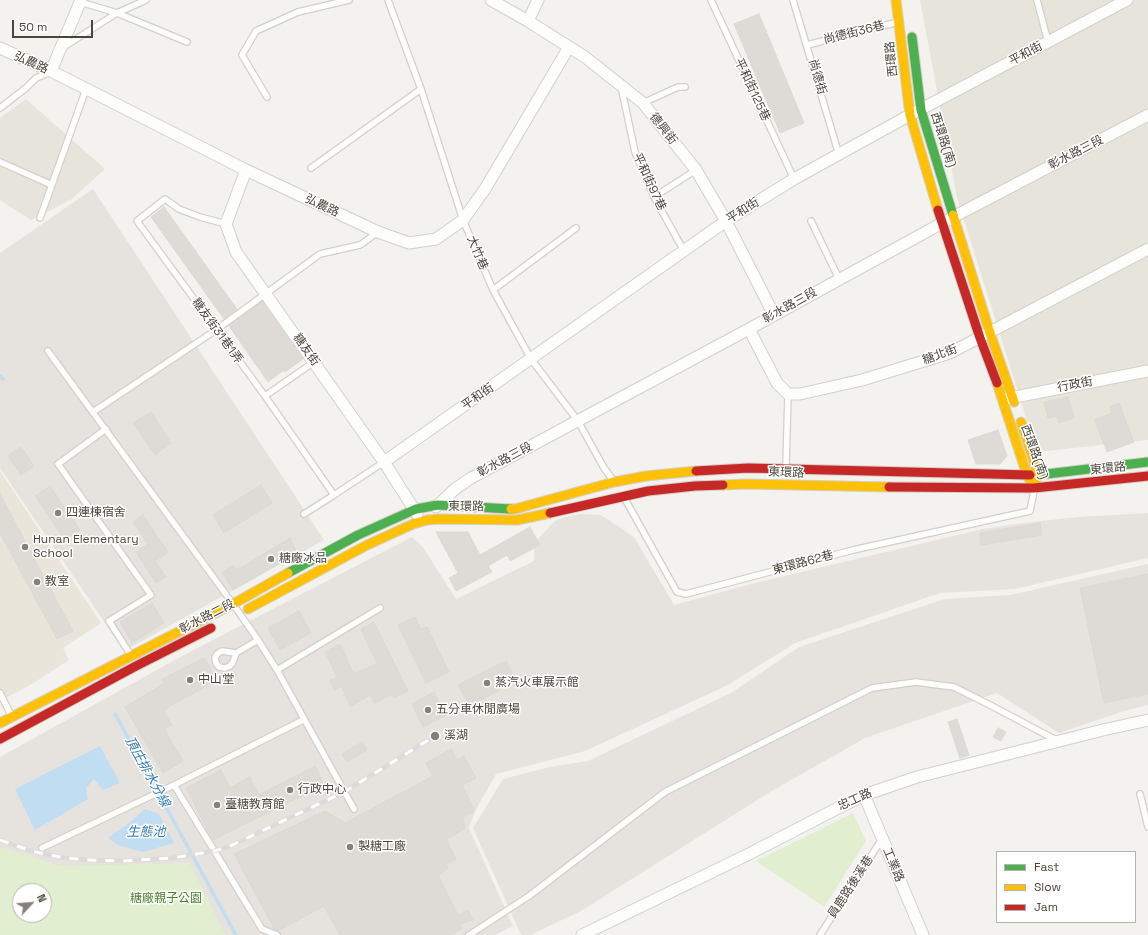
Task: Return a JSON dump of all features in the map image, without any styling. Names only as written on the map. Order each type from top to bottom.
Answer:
[{"type":"main road","name":"西環路","points":[[896,0],[900,22],[910,115]]},
{"type":"main road","name":"西環路","points":[[911,31],[921,110]]},
{"type":"main road","name":"西環路(南)","points":[[921,110],[990,333],[1027,475],[1034,488]]},
{"type":"main road","name":"西環路(南)","points":[[910,115],[942,222],[980,338],[1008,398],[1038,475],[1034,488]]},
{"type":"main road","name":"東環路","points":[[424,521],[438,518],[517,520],[619,489],[646,476],[700,470],[748,468],[1038,475],[1148,462]]},
{"type":"main road","name":"東環路","points":[[438,505],[515,509],[619,489],[648,491],[695,486],[746,484],[840,487],[1034,488],[1148,476]]},
{"type":"main road","points":[[414,510],[438,505]]},
{"type":"main road","name":"彰水路二段","points":[[0,723],[233,604],[358,535],[414,510]]},
{"type":"main road","name":"彰水路二段","points":[[236,615],[367,545],[424,521]]},
{"type":"main road","name":"彰水路二段","points":[[0,739],[136,666],[223,622]]},
{"type":"street","name":"德興街","points":[[491,0],[528,21],[585,57],[643,103],[696,170],[726,222],[774,315]]},
{"type":"street","points":[[528,21],[538,0]]},
{"type":"street","name":"平和街","points":[[384,462],[726,222],[794,179],[910,115],[1127,0]]},
{"type":"street","points":[[51,72],[80,1]]},
{"type":"street","name":"弘農路","points":[[0,48],[86,89],[246,170],[378,232],[409,243],[436,239],[463,220],[485,189],[570,47]]},
{"type":"street","name":"彰水路三段","points":[[424,521],[454,489],[471,478],[749,329],[942,222],[1148,115]]},
{"type":"street","points":[[226,224],[246,170]]},
{"type":"street","name":"糖友街","points":[[226,224],[236,252],[384,462],[414,510],[424,521]]},
{"type":"street","name":"糖北街","points":[[788,394],[800,394],[862,380],[950,353],[1148,248]]},
{"type":"street","points":[[749,329],[777,383],[788,394]]},
{"type":"street","name":"行政街","points":[[1008,398],[1148,371]]},
{"type":"street","name":"忠工路","points":[[582,935],[747,855],[864,795],[917,778],[1148,720]]},
{"type":"street","name":"工業路","points":[[864,795],[923,935]]},
{"type":"lane","points":[[60,49],[117,13],[146,0]]},
{"type":"lane","points":[[267,97],[242,55],[256,31],[298,12],[349,0]]},
{"type":"lane","name":"大竹巷","points":[[388,0],[421,89],[463,220],[493,290],[531,359],[578,421],[604,468],[619,489]]},
{"type":"lane","name":"平和街125巷","points":[[711,0],[794,179]]},
{"type":"lane","name":"尚德街","points":[[793,0],[839,155]]},
{"type":"lane","points":[[1037,0],[1048,42]]},
{"type":"lane","points":[[80,1],[117,13],[187,42]]},
{"type":"lane","name":"尚德街36巷","points":[[807,45],[900,22]]},
{"type":"lane","points":[[0,108],[26,88],[36,78],[51,72]]},
{"type":"lane","name":"平和街97巷","points":[[621,86],[635,152],[654,197],[684,251]]},
{"type":"lane","points":[[643,103],[678,87],[686,87]]},
{"type":"lane","points":[[40,218],[86,89]]},
{"type":"lane","points":[[311,168],[421,89]]},
{"type":"lane","points":[[0,162],[52,185]]},
{"type":"lane","points":[[654,197],[696,170]]},
{"type":"lane","name":"糖友街31巷1弄","points":[[226,224],[200,217],[179,209],[164,199],[137,221],[334,495]]},
{"type":"lane","points":[[810,221],[839,279]]},
{"type":"lane","points":[[493,290],[576,228]]},
{"type":"lane","points":[[93,412],[216,330],[320,254],[360,244],[378,232]]},
{"type":"lane","points":[[48,351],[233,604],[236,615],[258,640],[277,670],[303,720],[354,809]]},
{"type":"lane","points":[[264,396],[314,362]]},
{"type":"lane","points":[[786,470],[788,394]]},
{"type":"lane","points":[[106,430],[58,464],[151,595],[109,621],[131,655]]},
{"type":"lane","points":[[304,514],[384,462]]},
{"type":"lane","name":"東環路62巷","points":[[619,489],[677,592],[686,594],[853,550],[1030,511],[1034,488]]},
{"type":"lane","points":[[277,670],[380,608]]},
{"type":"lane","points":[[236,653],[258,640]]},
{"type":"lane","points":[[469,935],[529,896],[666,792],[872,688],[916,682],[954,687],[1058,742]]},
{"type":"lane","points":[[0,694],[18,729]]},
{"type":"lane","points":[[42,848],[174,785],[303,720]]},
{"type":"lane","points":[[174,785],[262,929],[277,935]]},
{"type":"lane","points":[[1140,794],[1148,827]]},
{"type":"lane","name":"員鹿路後溪巷","points":[[820,935],[882,839]]},
{"type":"shaded area","points":[[920,0],[1148,0],[1148,440],[1037,452],[957,198]]},
{"type":"shaded area","points":[[26,99],[105,169],[72,199],[31,220],[0,200],[0,118]]},
{"type":"shaded area","points":[[93,189],[324,540],[124,651],[0,468],[0,253]]},
{"type":"shaded area","points":[[143,275],[184,335],[154,358],[113,298]]},
{"type":"shaded area","points":[[186,351],[231,413],[197,441],[154,376]]},
{"type":"shaded area","points":[[0,388],[21,421],[0,435]]},
{"type":"shaded area","points":[[219,462],[237,490],[190,521],[172,492]]},
{"type":"shaded area","name":"Hunan Elementary School","points":[[0,471],[101,623],[63,648],[69,660],[32,684],[0,701]]},
{"type":"shaded area","points":[[1148,513],[1148,558],[1015,589],[940,593],[795,643],[728,685],[585,751],[496,774],[475,811],[469,828],[513,926],[495,935],[225,935],[189,863],[61,870],[0,853],[0,757],[182,656],[412,537],[422,546],[456,599],[534,561],[535,542],[555,521],[565,517],[581,514],[601,515],[634,537],[674,605],[751,584],[983,529],[1078,517]]},
{"type":"shaded area","points":[[103,537],[146,594],[104,620],[67,561]]},
{"type":"shaded area","points":[[1148,564],[1148,705],[1124,711],[1059,733],[997,693],[865,738],[770,792],[581,911],[530,935],[521,935],[473,828],[503,779],[550,767],[588,761],[731,693],[799,647],[945,599],[1010,595]]},
{"type":"shaded area","points":[[185,702],[216,757],[191,771],[172,736],[179,732],[167,712]]},
{"type":"green space","points":[[853,813],[866,841],[824,907],[756,861]]},
{"type":"green space","name":"糖廠親子公園","points":[[0,847],[61,866],[189,863],[225,935],[0,935]]},
{"type":"water","points":[[100,746],[120,783],[103,790],[94,779],[86,788],[88,799],[35,830],[15,789]]},
{"type":"water","name":"生態池","points":[[145,809],[159,814],[174,843],[143,852],[118,845],[108,838],[129,823]]},
{"type":"building","points":[[759,14],[804,123],[780,133],[734,24]]},
{"type":"building","points":[[164,207],[237,309],[224,319],[151,217]]},
{"type":"building","points":[[262,301],[303,359],[285,372],[284,370],[268,382],[229,326]]},
{"type":"building","points":[[1068,397],[1074,418],[1059,423],[1057,416],[1048,418],[1044,402]]},
{"type":"building","points":[[1119,403],[1134,442],[1107,452],[1095,420],[1112,413],[1110,407]]},
{"type":"building","points":[[151,412],[171,443],[155,455],[133,423]]},
{"type":"building","points":[[998,430],[1007,456],[1000,464],[976,464],[968,440]]},
{"type":"building","points":[[21,447],[34,466],[21,475],[8,456]]},
{"type":"building","points":[[261,485],[272,503],[224,533],[213,515]]},
{"type":"building","name":"四連棟宿舍","points":[[50,486],[80,530],[65,540],[35,496]]},
{"type":"building","name":"教室","points":[[0,494],[73,631],[57,639],[0,533]]},
{"type":"building","points":[[143,515],[168,552],[155,561],[166,577],[156,583],[136,552],[148,544],[133,522]]},
{"type":"building","points":[[1040,523],[1042,535],[981,545],[980,533]]},
{"type":"building","points":[[530,527],[540,545],[510,561],[507,555],[488,566],[492,572],[456,591],[449,578],[458,573],[436,532],[468,532],[480,555]]},
{"type":"building","name":"糖廠冰品","points":[[290,538],[297,553],[233,590],[222,572],[233,565],[237,570]]},
{"type":"building","points":[[1148,574],[1148,694],[1104,703],[1080,588]]},
{"type":"building","points":[[152,603],[164,623],[132,643],[120,622]]},
{"type":"building","points":[[299,611],[311,633],[280,650],[268,628]]},
{"type":"building","points":[[415,617],[421,629],[427,627],[449,672],[426,683],[398,625]]},
{"type":"building","points":[[374,622],[408,691],[394,698],[392,694],[375,703],[370,695],[350,707],[342,686],[334,690],[330,680],[337,677],[325,652],[340,644],[354,674],[377,663],[361,629]]},
{"type":"building","points":[[204,658],[217,680],[163,710],[172,725],[164,729],[183,761],[163,773],[125,707],[165,683],[163,679]]},
{"type":"building","name":"蒸汽火車展示館","points":[[506,661],[516,681],[470,706],[458,685]]},
{"type":"building","name":"五分車休閒廣場","points":[[434,692],[445,716],[423,727],[412,704]]},
{"type":"building","points":[[957,719],[969,755],[960,758],[948,722]]},
{"type":"building","points":[[998,728],[1006,732],[1001,741],[993,737]]},
{"type":"building","points":[[362,742],[367,750],[347,762],[342,754]]},
{"type":"building","name":"製糖工廠","points":[[451,749],[457,760],[464,756],[476,778],[462,785],[475,811],[463,817],[465,829],[446,839],[456,859],[446,864],[448,869],[438,875],[458,915],[468,910],[473,920],[459,924],[461,929],[450,935],[340,935],[324,906],[278,931],[275,930],[234,854],[325,811],[345,823],[433,776],[426,763]]},
{"type":"building","points":[[315,766],[324,785],[213,840],[186,788],[221,770],[230,788],[250,777],[259,795]]},
{"type":"waterway","points":[[0,376],[3,379]]},
{"type":"waterway","name":"頂庄排水分線","points":[[115,714],[236,935]]},
{"type":"railway","points":[[0,840],[31,851],[65,858],[89,860],[122,861],[172,858],[214,851],[228,847],[344,792],[435,736]]},
{"type":"traffic: fast","points":[[912,37],[921,110],[953,215]]},
{"type":"traffic: fast","points":[[1030,475],[1148,462]]},
{"type":"traffic: fast","points":[[288,573],[358,535],[416,509],[438,505],[511,509]]},
{"type":"traffic: slow","points":[[896,0],[910,115],[938,210]]},
{"type":"traffic: slow","points":[[953,215],[990,333],[1014,402]]},
{"type":"traffic: slow","points":[[997,383],[1027,475],[1032,484]]},
{"type":"traffic: slow","points":[[1021,422],[1038,475],[1035,485]]},
{"type":"traffic: slow","points":[[511,509],[614,482],[646,476],[696,471]]},
{"type":"traffic: slow","points":[[723,485],[746,484],[889,487]]},
{"type":"traffic: slow","points":[[248,609],[367,545],[413,524],[438,519],[517,520],[550,513]]},
{"type":"traffic: slow","points":[[0,723],[233,604],[288,573]]},
{"type":"traffic: jam","points":[[938,210],[980,338],[997,383]]},
{"type":"traffic: jam","points":[[696,471],[748,468],[1030,475]]},
{"type":"traffic: jam","points":[[889,487],[1034,488],[1148,476]]},
{"type":"traffic: jam","points":[[550,513],[648,491],[695,486],[723,485]]},
{"type":"traffic: jam","points":[[0,739],[136,666],[211,628]]},
{"type":"place","name":"四連棟宿舍","points":[[58,513]]},
{"type":"place","name":"Hunan Elementary School","points":[[25,547]]},
{"type":"place","name":"糖廠冰品","points":[[271,559]]},
{"type":"place","name":"教室","points":[[37,582]]},
{"type":"place","name":"中山堂","points":[[190,680]]},
{"type":"place","name":"蒸汽火車展示館","points":[[487,683]]},
{"type":"place","name":"五分車休閒廣場","points":[[428,710]]},
{"type":"place","name":"溪湖","points":[[435,736]]},
{"type":"place","name":"行政中心","points":[[290,790]]},
{"type":"place","name":"臺糖教育館","points":[[217,805]]},
{"type":"place","name":"製糖工廠","points":[[350,847]]}]
